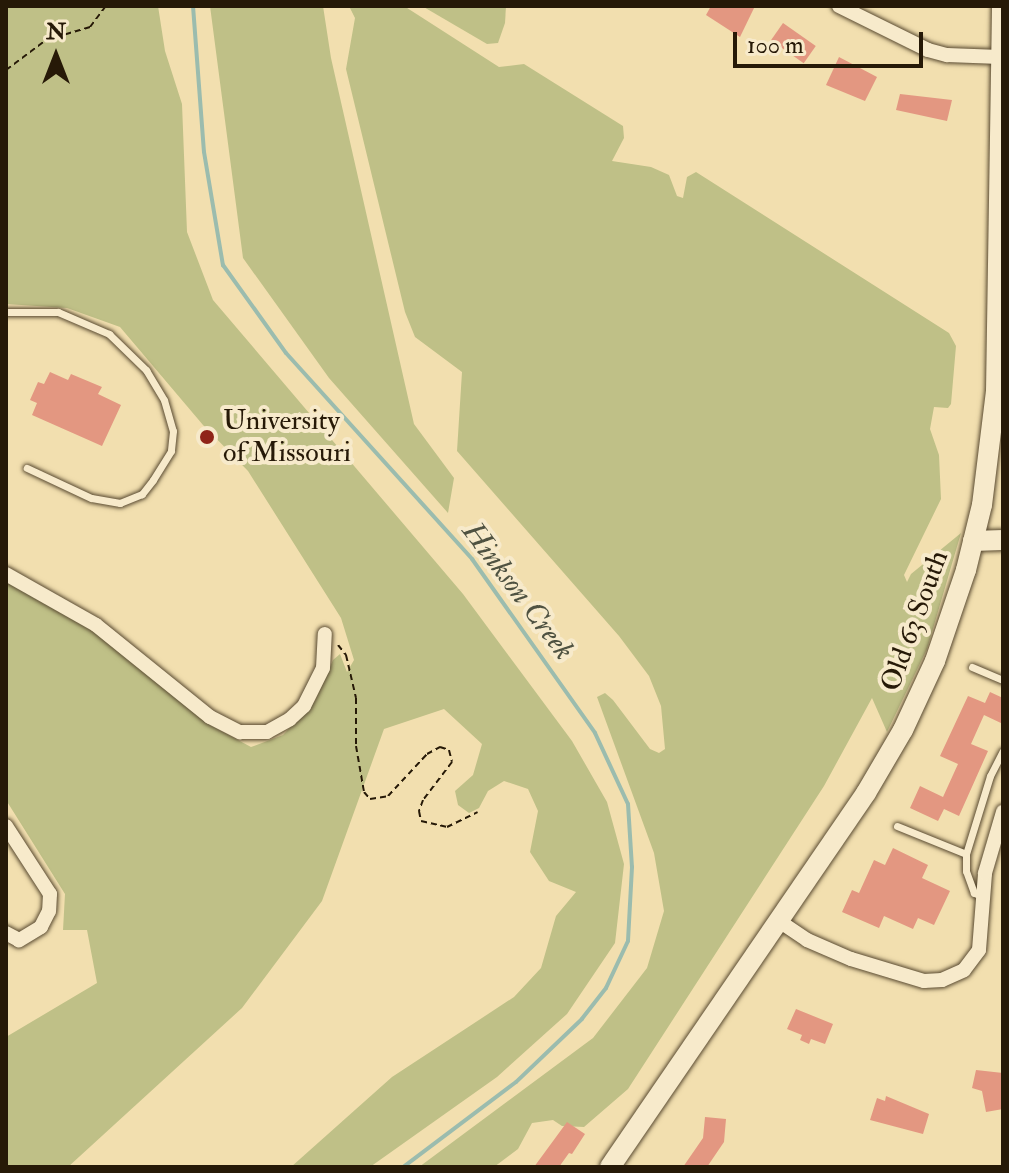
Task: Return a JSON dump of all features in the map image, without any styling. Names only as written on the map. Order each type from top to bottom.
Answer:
[{"type":"main road","name":"Old 63 South","points":[[610,1167],[866,793],[903,730],[935,661],[973,541],[998,420],[1002,6]]},
{"type":"main road","points":[[982,505],[1003,505]]},
{"type":"main road","points":[[973,541],[1003,540]]},
{"type":"street","points":[[839,6],[928,50],[947,55],[1000,57]]},
{"type":"street","points":[[6,574],[96,625],[210,717],[240,732],[267,732],[290,719],[304,706],[323,668],[325,637]]},
{"type":"street","points":[[779,921],[807,940],[851,959],[924,981],[942,980],[964,970],[979,950],[985,873],[1003,812]]},
{"type":"street","points":[[6,826],[50,894],[49,911],[41,927],[19,940],[6,933]]},
{"type":"lane","points":[[6,312],[58,312],[109,334],[146,370],[164,400],[173,431],[171,451],[153,480],[142,494],[120,503],[91,498],[27,468]]},
{"type":"lane","points":[[972,667],[1003,680]]},
{"type":"lane","points":[[984,897],[974,893],[966,871],[966,854],[990,776],[1003,751]]},
{"type":"lane","points":[[897,826],[966,854]]},
{"type":"path","points":[[6,70],[46,40],[90,27],[106,6]]},
{"type":"path","points":[[903,624],[909,643]]},
{"type":"path","points":[[325,637],[339,645],[348,663],[356,698],[359,768],[364,792],[370,799],[388,796],[427,754],[440,747],[449,750],[452,762],[423,800],[419,811],[421,821],[447,827],[478,812]]},
{"type":"green space","points":[[6,6],[158,6],[165,51],[182,104],[187,232],[213,300],[463,594],[572,741],[607,802],[624,864],[615,943],[567,1014],[497,1077],[370,1167],[291,1167],[392,1077],[514,997],[541,968],[556,916],[576,892],[549,881],[530,852],[538,811],[528,789],[504,781],[488,791],[479,808],[469,813],[458,805],[455,791],[473,775],[482,744],[444,709],[384,729],[322,901],[242,1008],[68,1167],[6,1167],[6,1037],[97,983],[87,930],[63,930],[65,894],[6,800],[6,581],[93,627],[210,725],[251,747],[283,735],[315,701],[333,660],[340,654],[347,672],[354,660],[341,618],[248,471],[203,425],[120,327],[67,308],[6,304]]},
{"type":"green space","points":[[210,6],[323,6],[331,58],[414,424],[454,478],[448,513],[329,378],[243,258]]},
{"type":"green space","points":[[349,6],[404,6],[499,67],[524,64],[623,126],[624,138],[612,161],[651,167],[669,175],[677,196],[683,198],[687,177],[696,172],[949,333],[956,346],[951,404],[948,408],[934,407],[930,429],[939,455],[941,499],[904,575],[907,582],[911,574],[961,533],[927,649],[887,732],[872,698],[824,786],[628,1089],[584,1127],[562,1126],[553,1120],[532,1123],[518,1149],[494,1167],[419,1167],[593,1038],[647,968],[664,911],[654,853],[597,697],[605,693],[613,700],[650,749],[659,753],[665,749],[661,706],[649,676],[619,636],[457,451],[462,372],[415,337],[405,312],[346,69],[355,18]]},
{"type":"green space","points":[[422,6],[506,6],[505,23],[498,43],[487,44]]},
{"type":"building","points":[[711,6],[755,6],[740,37],[706,15]]},
{"type":"building","points":[[783,23],[816,46],[804,63],[771,40]]},
{"type":"building","points":[[839,57],[877,77],[865,101],[826,85]]},
{"type":"building","points":[[900,94],[952,100],[947,121],[896,110]]},
{"type":"building","points":[[50,372],[68,380],[71,374],[102,387],[98,394],[121,405],[102,446],[32,415],[37,403],[30,400],[38,382],[44,384]]},
{"type":"building","points":[[990,692],[1003,698],[1003,724],[984,715],[971,744],[988,751],[959,816],[944,809],[938,821],[910,808],[920,786],[943,797],[958,764],[940,756],[968,696],[985,703]]},
{"type":"building","points":[[893,848],[928,865],[922,878],[950,891],[934,925],[918,918],[913,929],[884,916],[879,928],[842,912],[852,890],[859,893],[874,860],[885,865]]},
{"type":"building","points":[[796,1009],[833,1024],[825,1044],[811,1039],[809,1044],[800,1040],[802,1035],[787,1029]]},
{"type":"building","points":[[976,1070],[1003,1073],[1003,1109],[986,1112],[982,1091],[972,1088]]},
{"type":"building","points":[[886,1096],[929,1114],[923,1134],[870,1120],[877,1098],[885,1101]]},
{"type":"building","points":[[705,1117],[726,1119],[724,1142],[707,1167],[683,1167],[703,1138]]},
{"type":"building","points":[[567,1122],[585,1134],[572,1154],[569,1153],[559,1167],[534,1167]]},
{"type":"waterway","name":"Hinkson Creek","points":[[193,6],[204,152],[223,265],[286,353],[472,559],[595,733],[628,804],[632,867],[628,941],[606,988],[582,1019],[516,1082],[403,1167]]},
{"type":"place","name":"University of Missouri","points":[[207,437]]}]
